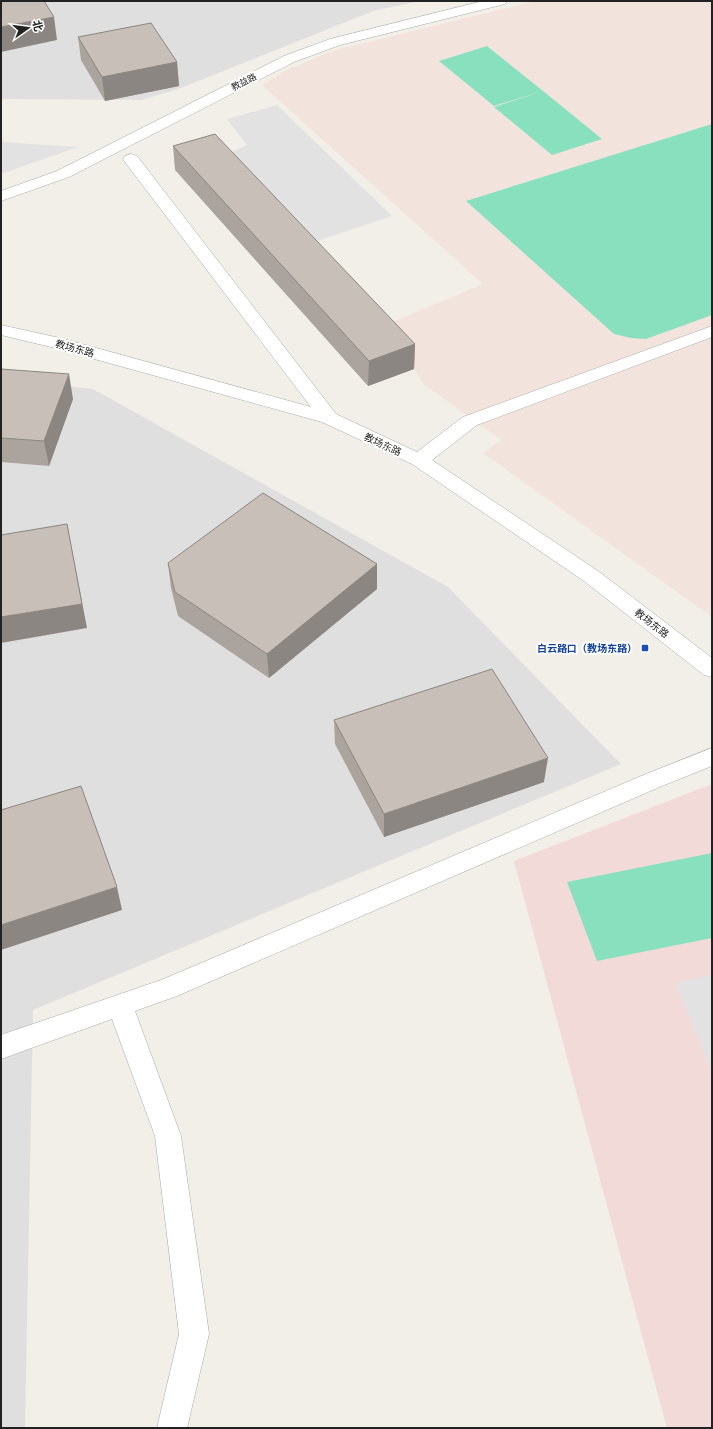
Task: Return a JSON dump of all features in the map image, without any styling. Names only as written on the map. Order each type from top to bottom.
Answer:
[{"type":"street","name":"教益路","points":[[1,196],[63,174],[289,59],[335,42],[500,1]]},
{"type":"street","points":[[131,159],[329,418]]},
{"type":"street","name":"教场东路","points":[[1,330],[54,342],[329,418],[419,460],[591,576],[712,669]]},
{"type":"street","points":[[419,460],[470,421],[712,331]]},
{"type":"street","points":[[1,1047],[168,988],[654,780],[712,757]]},
{"type":"street","points":[[120,1006],[168,1136],[194,1334],[172,1428]]},
{"type":"shaded area","points":[[1,1],[420,1],[373,11],[181,88],[142,100],[1,99]]},
{"type":"shaded area","points":[[536,1],[712,1],[712,617],[483,453],[501,440],[422,383],[390,323],[483,284],[262,85],[287,70],[332,51]]},
{"type":"shaded area","points":[[277,105],[392,216],[305,245],[221,157],[247,145],[227,119]]},
{"type":"shaded area","points":[[1,142],[78,147],[1,174]]},
{"type":"shaded area","points":[[1,379],[93,389],[448,587],[621,764],[33,1010],[25,1428],[1,1428]]},
{"type":"shaded area","points":[[712,784],[712,1428],[667,1428],[514,861]]},
{"type":"shaded area","points":[[712,975],[712,1071],[675,983]]},
{"type":"green space","points":[[487,46],[543,91],[494,106],[439,61]]},
{"type":"green space","points":[[543,91],[602,139],[552,155],[494,107]]},
{"type":"green space","points":[[712,124],[712,315],[646,339],[631,338],[614,334],[466,201]]},
{"type":"green space","points":[[712,853],[712,938],[597,961],[567,882]]},
{"type":"building","points":[[1,1],[44,1],[54,17],[1,27]]},
{"type":"building","points":[[151,23],[177,62],[102,77],[78,37]]},
{"type":"building","points":[[215,134],[415,344],[369,361],[173,146]]},
{"type":"building","points":[[1,369],[69,374],[44,441],[1,438]]},
{"type":"building","points":[[263,493],[377,564],[267,654],[175,592],[168,563]]},
{"type":"building","points":[[67,524],[82,604],[1,617],[1,535]]},
{"type":"building","points":[[492,669],[548,758],[384,814],[334,720]]},
{"type":"building","points":[[81,786],[117,887],[1,925],[1,810]]},
{"type":"place","name":"白云路口（教场东路）","points":[[645,648]]}]
